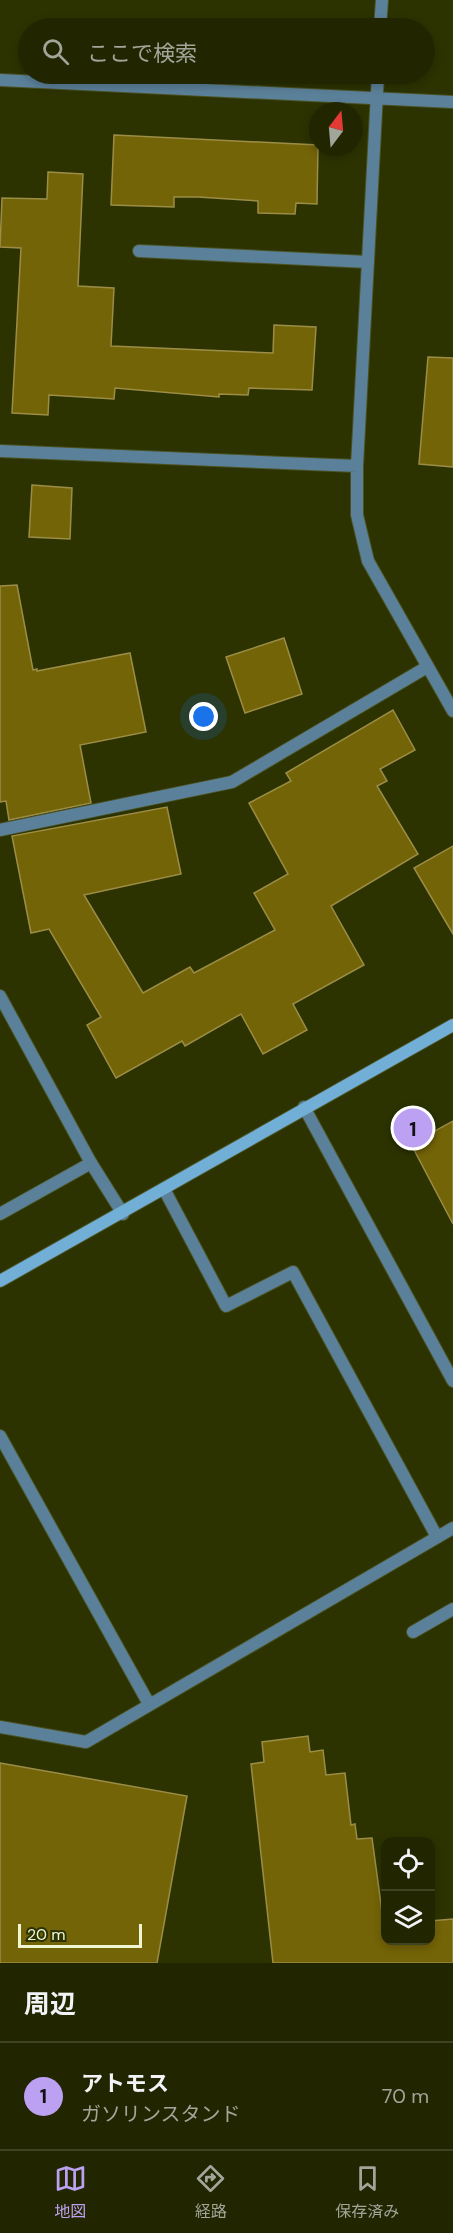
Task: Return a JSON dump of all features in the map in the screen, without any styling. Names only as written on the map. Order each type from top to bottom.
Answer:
[{"type":"street","points":[[381,18],[382,0]]},
{"type":"street","points":[[0,80],[18,81]]},
{"type":"street","points":[[75,84],[453,102]]},
{"type":"street","points":[[378,84],[357,466],[357,515],[368,561],[453,711]]},
{"type":"street","points":[[139,251],[368,262]]},
{"type":"street","points":[[0,451],[357,466]]},
{"type":"street","points":[[0,830],[232,782],[428,666]]},
{"type":"street","points":[[0,996],[91,1163],[123,1214]]},
{"type":"street","points":[[0,1281],[123,1214],[304,1107],[453,1025]]},
{"type":"street","points":[[304,1107],[453,1381]]},
{"type":"street","points":[[0,1214],[91,1163]]},
{"type":"street","points":[[164,1189],[226,1306],[293,1272],[436,1537]]},
{"type":"street","points":[[0,1436],[149,1704]]},
{"type":"street","points":[[0,1727],[86,1742],[453,1528]]},
{"type":"street","points":[[413,1632],[453,1609]]},
{"type":"building","points":[[114,135],[309,145],[309,156],[318,156],[317,204],[296,203],[295,214],[258,213],[258,201],[198,197],[174,197],[174,207],[111,205]]},
{"type":"building","points":[[48,172],[83,174],[78,286],[114,288],[111,346],[273,353],[274,325],[316,327],[312,390],[249,388],[248,395],[219,394],[219,397],[115,388],[114,399],[49,395],[48,415],[12,413],[21,248],[0,247],[2,198],[47,199]]},
{"type":"building","points":[[428,357],[453,358],[453,467],[419,464]]},
{"type":"building","points":[[32,485],[72,488],[70,539],[29,537]]},
{"type":"building","points":[[17,585],[33,670],[130,653],[146,732],[80,745],[91,803],[9,820],[6,801],[0,802],[0,586]]},
{"type":"building","points":[[284,638],[302,694],[245,713],[226,657]]},
{"type":"building","points":[[393,710],[415,750],[380,769],[387,781],[377,786],[418,854],[331,906],[364,965],[293,1004],[307,1030],[263,1054],[241,1014],[185,1046],[182,1041],[116,1078],[87,1025],[101,1017],[49,929],[31,933],[12,836],[167,807],[181,874],[84,895],[143,993],[190,967],[194,973],[275,930],[254,893],[288,874],[249,803],[291,781],[286,773]]},
{"type":"building","points":[[453,846],[453,934],[414,868]]},
{"type":"building","points":[[453,1121],[453,1224],[411,1144]]},
{"type":"building","points":[[308,1736],[310,1752],[323,1750],[326,1775],[345,1773],[351,1825],[355,1824],[357,1839],[372,1838],[381,1904],[381,1945],[435,1945],[435,1921],[453,1919],[453,1963],[273,1963],[251,1764],[264,1762],[262,1742]]},
{"type":"building","points":[[0,1763],[187,1796],[157,1963],[0,1963]]},
{"type":"place","name":"アトモス","points":[[413,1128]]}]
